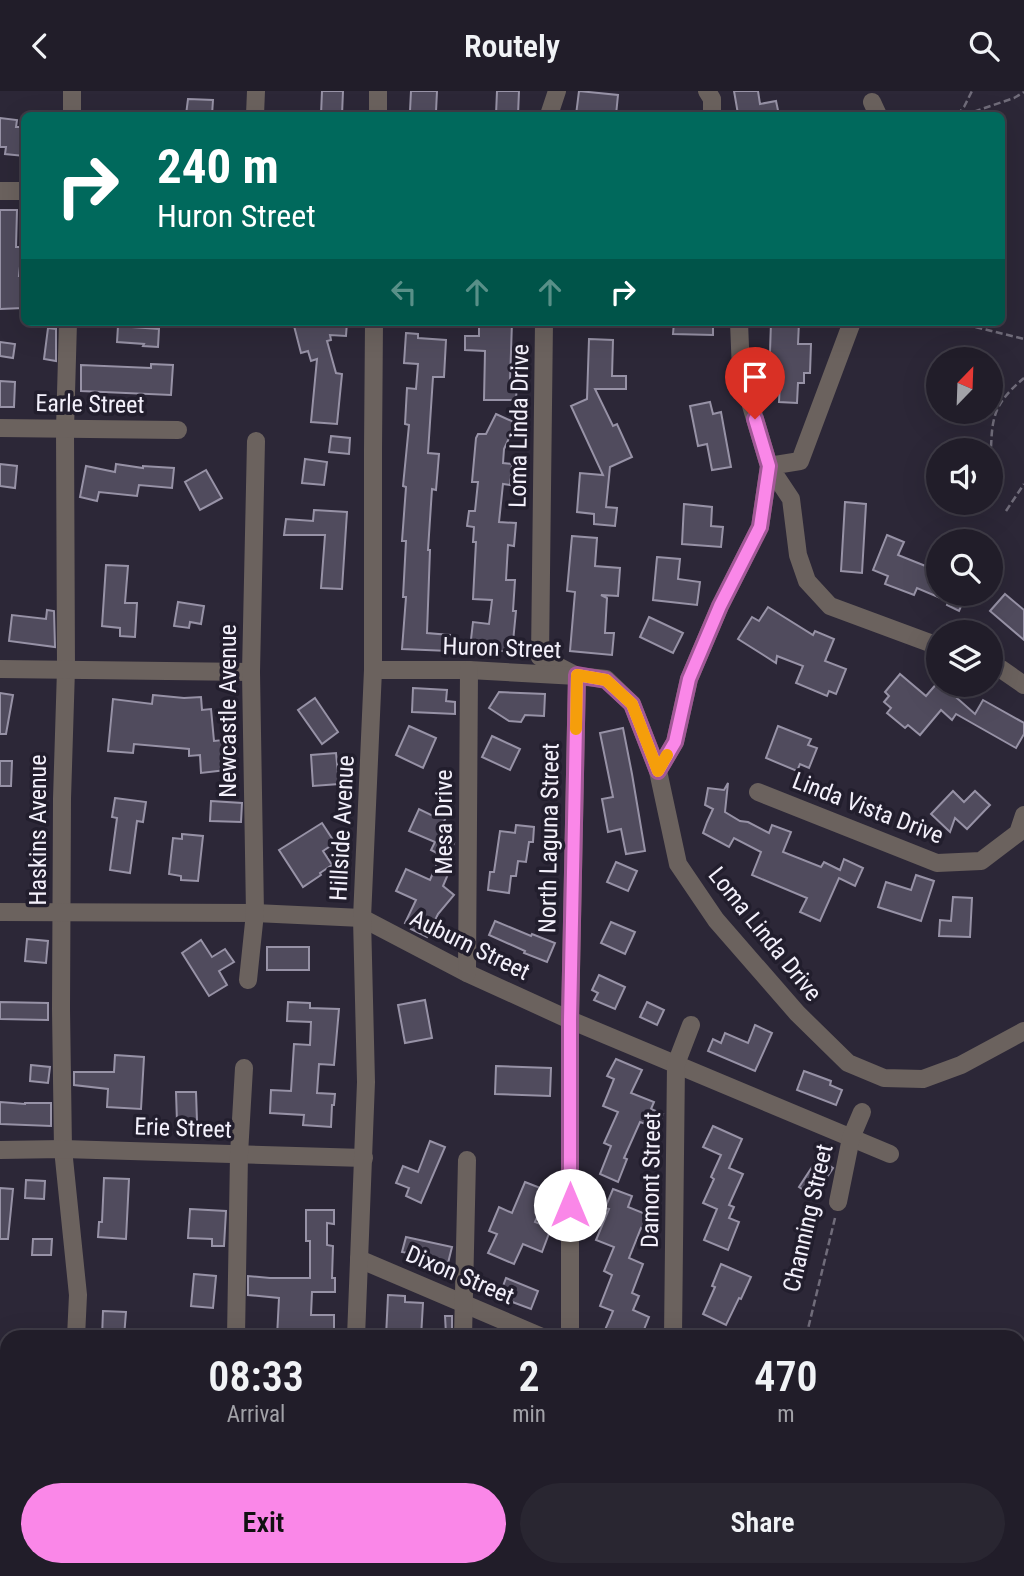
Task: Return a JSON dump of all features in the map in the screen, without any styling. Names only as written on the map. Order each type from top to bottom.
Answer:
[{"type":"street","points":[[72,91],[72,112]]},
{"type":"street","points":[[255,112],[256,91]]},
{"type":"street","points":[[377,112],[378,91]]},
{"type":"street","points":[[550,112],[557,91]]},
{"type":"street","points":[[707,91],[712,99],[712,112]]},
{"type":"street","points":[[0,191],[21,191]]},
{"type":"street","name":"Haskins Avenue","points":[[68,326],[65,429],[66,670],[61,799],[61,1010],[63,1149],[78,1295],[76,1330]]},
{"type":"street","name":"Hillside Avenue","points":[[356,1330],[366,1082],[362,918],[373,670],[374,326]]},
{"type":"street","name":"Loma Linda Drive","points":[[544,326],[540,657],[577,675]]},
{"type":"street","points":[[739,326],[741,372],[769,466],[790,499],[798,555],[807,581],[830,606],[926,642]]},
{"type":"street","points":[[769,466],[800,461],[851,326]]},
{"type":"street","name":"Earle Street","points":[[0,428],[178,430]]},
{"type":"street","name":"Newcastle Avenue","points":[[248,980],[255,913],[251,672],[256,441]]},
{"type":"street","points":[[658,771],[675,742],[694,667],[720,606],[760,527],[769,466]]},
{"type":"street","points":[[0,669],[251,672]]},
{"type":"street","name":"Huron Street","points":[[373,670],[469,670],[577,675],[606,680],[632,704],[658,771]]},
{"type":"street","name":"Mesa Drive","points":[[467,973],[469,670]]},
{"type":"street","points":[[1003,670],[1024,685]]},
{"type":"street","name":"North Laguna Street","points":[[570,1330],[570,1020],[577,675]]},
{"type":"street","name":"Loma Linda Drive","points":[[658,771],[678,864],[716,920],[797,1013],[848,1063],[884,1078],[923,1079],[961,1065],[1024,1031]]},
{"type":"street","name":"Linda Vista Drive","points":[[758,792],[937,863],[981,861],[1018,833],[1024,815]]},
{"type":"street","name":"Auburn Street","points":[[0,912],[255,913],[362,918],[467,973],[570,1020],[890,1154]]},
{"type":"street","name":"Damont Street","points":[[673,1330],[676,1064],[691,1025]]},
{"type":"street","points":[[236,1330],[239,1154],[244,1068]]},
{"type":"street","name":"Channing Street","points":[[838,1202],[851,1138],[862,1112]]},
{"type":"street","name":"Erie Street","points":[[0,1150],[63,1149],[364,1158]]},
{"type":"street","points":[[463,1330],[467,1160]]},
{"type":"street","name":"Dixon Street","points":[[359,1259],[526,1330]]},
{"type":"path","points":[[960,112],[972,91]]},
{"type":"path","points":[[973,112],[1024,92]]},
{"type":"path","points":[[971,326],[1024,339]]},
{"type":"path","points":[[992,438],[995,413],[1002,400],[1024,379]]},
{"type":"path","points":[[1006,511],[1024,484]]},
{"type":"path","name":"Channing Street","points":[[808,1330],[838,1202]]},
{"type":"building","points":[[322,91],[343,91],[342,112],[321,112]]},
{"type":"building","points":[[411,91],[437,91],[436,112],[410,111]]},
{"type":"building","points":[[497,91],[519,91],[518,112],[496,112]]},
{"type":"building","points":[[579,91],[618,95],[616,112],[576,112]]},
{"type":"building","points":[[734,91],[758,91],[760,104],[776,101],[778,112],[752,112],[738,112]]},
{"type":"building","points":[[188,99],[213,100],[212,112],[186,112]]},
{"type":"building","points":[[0,118],[17,120],[16,127],[21,127],[21,156],[5,154],[6,147],[0,147]]},
{"type":"building","points":[[0,210],[17,210],[16,247],[21,247],[21,308],[0,309]]},
{"type":"building","points":[[118,326],[159,329],[158,347],[117,342]]},
{"type":"building","points":[[294,326],[347,326],[346,336],[330,335],[331,340],[327,341],[336,373],[342,374],[337,424],[311,422],[317,359],[311,361],[308,351],[301,353]]},
{"type":"building","points":[[479,326],[512,326],[510,382],[517,382],[516,400],[484,400],[485,351],[465,350],[465,336],[479,336]]},
{"type":"building","points":[[674,326],[713,326],[713,335],[673,334]]},
{"type":"building","points":[[771,326],[799,326],[798,344],[811,344],[810,373],[804,373],[804,383],[798,383],[797,403],[779,402],[780,382],[769,382]]},
{"type":"building","points":[[48,328],[56,329],[56,361],[44,359]]},
{"type":"building","points":[[406,333],[418,334],[418,338],[446,340],[444,377],[433,377],[428,453],[439,454],[436,490],[432,489],[427,633],[450,635],[449,651],[402,649],[406,597],[403,597],[406,541],[402,541],[406,487],[403,486],[409,425],[405,424],[407,388],[416,389],[418,364],[404,363]]},
{"type":"building","points":[[589,339],[613,340],[612,376],[626,376],[626,389],[595,389],[613,426],[617,424],[632,457],[610,467],[606,507],[617,508],[615,526],[594,524],[594,514],[577,512],[580,473],[603,475],[571,406],[587,399]]},
{"type":"building","points":[[0,342],[15,344],[13,358],[0,356]]},
{"type":"building","points":[[151,364],[173,365],[171,395],[81,391],[81,365],[151,368]]},
{"type":"building","points":[[0,381],[15,382],[14,407],[0,407]]},
{"type":"building","points":[[710,402],[713,414],[721,412],[731,467],[712,470],[707,444],[698,446],[690,406]]},
{"type":"building","points":[[496,414],[516,423],[504,449],[503,463],[512,464],[510,485],[503,484],[499,522],[516,523],[514,546],[508,545],[506,580],[515,580],[513,611],[516,611],[512,652],[470,648],[473,622],[489,624],[492,600],[473,599],[476,542],[473,542],[474,527],[467,526],[469,511],[475,511],[478,482],[472,482],[476,438],[478,434],[486,434]]},
{"type":"building","points":[[331,436],[350,438],[349,454],[329,452]]},
{"type":"building","points":[[305,459],[327,462],[324,485],[302,483]]},
{"type":"building","points":[[0,464],[17,466],[15,488],[0,486]]},
{"type":"building","points":[[116,464],[143,468],[174,468],[172,488],[139,485],[137,496],[99,492],[97,501],[80,497],[86,466],[115,472]]},
{"type":"building","points":[[206,470],[222,498],[200,510],[185,482]]},
{"type":"building","points":[[845,502],[866,504],[862,573],[841,571]]},
{"type":"building","points":[[684,504],[712,507],[711,526],[723,527],[721,547],[682,544]]},
{"type":"building","points":[[314,510],[347,512],[342,589],[321,588],[325,535],[284,535],[286,519],[313,521]]},
{"type":"building","points":[[887,535],[904,542],[898,555],[926,566],[926,592],[917,588],[914,595],[885,584],[888,576],[873,570]]},
{"type":"building","points":[[572,536],[597,538],[595,566],[620,568],[618,596],[601,595],[607,598],[605,633],[614,633],[612,655],[570,651],[575,592],[567,591]]},
{"type":"building","points":[[657,557],[680,559],[678,579],[700,582],[697,605],[653,600]]},
{"type":"building","points":[[106,565],[128,566],[125,603],[137,603],[135,637],[120,636],[120,628],[102,626]]},
{"type":"building","points":[[1005,594],[1024,610],[1024,640],[990,611],[994,606],[1003,606]]},
{"type":"building","points":[[178,602],[204,606],[201,624],[190,622],[189,628],[174,626]]},
{"type":"building","points":[[768,607],[813,635],[815,631],[834,639],[825,661],[846,669],[836,694],[829,691],[827,696],[796,683],[803,666],[777,656],[776,663],[738,639],[752,617],[759,621]]},
{"type":"building","points":[[47,610],[54,611],[55,647],[9,641],[12,615],[46,619]]},
{"type":"building","points":[[649,617],[683,633],[673,653],[640,637]]},
{"type":"building","points":[[224,625],[238,628],[235,644],[221,642]]},
{"type":"building","points":[[900,674],[926,697],[956,697],[975,714],[983,700],[1024,723],[1024,734],[1016,748],[956,714],[952,720],[941,710],[920,735],[908,725],[905,728],[887,713],[891,708],[884,702],[889,696],[885,692]]},
{"type":"building","points":[[413,688],[447,690],[446,701],[455,702],[455,714],[412,712]]},
{"type":"building","points":[[499,692],[545,694],[544,716],[525,715],[521,722],[509,721],[489,708]]},
{"type":"building","points":[[0,693],[13,695],[6,734],[0,734]]},
{"type":"building","points":[[153,695],[201,697],[202,710],[211,709],[214,741],[223,740],[226,770],[201,773],[200,755],[189,756],[189,749],[134,744],[133,753],[108,751],[113,699],[152,704]]},
{"type":"building","points":[[315,698],[338,732],[322,744],[298,710]]},
{"type":"building","points":[[409,726],[436,738],[423,768],[396,755]]},
{"type":"building","points":[[778,726],[811,739],[808,745],[817,748],[809,768],[800,764],[797,771],[766,758]]},
{"type":"building","points":[[623,728],[645,851],[626,854],[621,829],[608,832],[602,799],[613,797],[600,733]]},
{"type":"building","points":[[492,736],[520,749],[510,770],[482,757]]},
{"type":"building","points":[[336,753],[339,784],[313,786],[311,755]]},
{"type":"building","points":[[0,761],[12,761],[11,786],[0,786]]},
{"type":"building","points":[[728,783],[725,812],[769,833],[772,825],[791,832],[783,852],[821,867],[824,862],[840,870],[844,859],[863,868],[855,886],[839,878],[820,921],[800,912],[807,898],[752,875],[761,852],[734,838],[729,847],[703,833],[713,809],[705,805],[708,788],[724,790]]},
{"type":"building","points":[[953,791],[964,802],[975,791],[990,805],[967,829],[955,818],[950,832],[931,814]]},
{"type":"building","points":[[115,798],[146,802],[143,822],[137,821],[130,873],[110,870],[117,818],[112,817]]},
{"type":"building","points":[[440,800],[451,805],[438,836],[454,843],[448,857],[454,860],[443,886],[454,895],[438,914],[427,937],[405,923],[416,900],[396,891],[406,869],[430,880],[441,855],[431,850],[435,842],[409,831],[419,809],[433,816]]},
{"type":"building","points":[[211,801],[242,803],[241,822],[210,821]]},
{"type":"building","points":[[322,823],[335,843],[323,851],[332,865],[303,887],[279,850]]},
{"type":"building","points":[[516,825],[534,827],[533,842],[529,842],[526,862],[518,861],[516,876],[511,876],[509,893],[488,890],[490,872],[494,872],[500,831],[515,833]]},
{"type":"building","points":[[182,834],[203,836],[198,881],[181,880],[181,876],[169,874],[173,838],[182,839]]},
{"type":"building","points":[[616,862],[637,871],[628,891],[607,882]]},
{"type":"building","points":[[916,875],[934,881],[921,921],[878,907],[886,882],[911,890]]},
{"type":"building","points":[[953,897],[972,898],[970,937],[939,936],[940,920],[951,921]]},
{"type":"building","points":[[495,921],[555,943],[547,962],[489,935]]},
{"type":"building","points":[[611,922],[635,932],[625,954],[601,943]]},
{"type":"building","points":[[27,939],[48,941],[46,963],[25,961]]},
{"type":"building","points":[[201,940],[212,957],[225,949],[234,962],[219,971],[227,985],[209,996],[182,953]]},
{"type":"building","points":[[267,947],[309,947],[309,970],[267,970]]},
{"type":"building","points":[[599,975],[625,987],[615,1009],[594,1000],[598,993],[592,990]]},
{"type":"building","points":[[425,1000],[432,1038],[405,1043],[398,1005]]},
{"type":"building","points":[[0,1002],[48,1003],[48,1020],[0,1019]]},
{"type":"building","points":[[288,1002],[310,1003],[310,1008],[339,1009],[334,1065],[319,1064],[317,1093],[335,1094],[331,1127],[303,1125],[304,1115],[270,1113],[271,1090],[291,1091],[294,1044],[310,1045],[311,1022],[287,1021]]},
{"type":"building","points":[[647,1002],[664,1010],[657,1025],[640,1017]]},
{"type":"building","points":[[755,1025],[772,1033],[755,1071],[708,1051],[713,1039],[721,1043],[725,1033],[748,1043]]},
{"type":"building","points":[[115,1055],[144,1057],[141,1109],[107,1107],[108,1089],[74,1085],[74,1072],[114,1072]]},
{"type":"building","points":[[616,1059],[642,1070],[631,1093],[654,1102],[651,1109],[663,1114],[657,1128],[640,1122],[624,1158],[627,1159],[618,1182],[600,1174],[611,1146],[604,1143],[618,1112],[603,1106],[614,1079],[607,1076]]},
{"type":"building","points":[[31,1065],[50,1067],[48,1083],[30,1081]]},
{"type":"building","points":[[496,1066],[551,1068],[550,1096],[495,1094]]},
{"type":"building","points":[[804,1071],[831,1081],[830,1085],[842,1090],[836,1105],[797,1090]]},
{"type":"building","points":[[176,1092],[196,1092],[197,1121],[177,1122]]},
{"type":"building","points":[[0,1102],[51,1103],[51,1126],[0,1124]]},
{"type":"building","points":[[713,1126],[742,1139],[729,1168],[743,1174],[729,1205],[734,1207],[729,1218],[739,1222],[728,1250],[704,1240],[717,1209],[703,1203],[721,1155],[703,1147]]},
{"type":"building","points":[[430,1141],[445,1147],[421,1203],[406,1196],[409,1188],[396,1183],[403,1166],[418,1172]]},
{"type":"building","points":[[818,1158],[833,1168],[814,1197],[799,1187]]},
{"type":"building","points":[[104,1178],[129,1179],[126,1239],[98,1237],[99,1222],[102,1222]]},
{"type":"building","points":[[26,1180],[45,1181],[44,1199],[25,1198]]},
{"type":"building","points":[[525,1182],[548,1191],[535,1222],[551,1228],[542,1252],[523,1244],[514,1264],[488,1253],[497,1234],[489,1231],[499,1207],[512,1213]]},
{"type":"building","points":[[0,1188],[13,1189],[8,1239],[0,1239]]},
{"type":"building","points":[[613,1189],[632,1196],[628,1207],[648,1215],[629,1258],[643,1264],[632,1293],[639,1296],[633,1310],[649,1317],[644,1330],[605,1330],[613,1311],[600,1306],[612,1275],[604,1271],[614,1247],[596,1240],[609,1209],[605,1208]]},
{"type":"building","points":[[190,1209],[226,1211],[224,1246],[212,1246],[212,1239],[188,1238]]},
{"type":"building","points":[[306,1210],[334,1210],[334,1224],[327,1223],[327,1245],[333,1246],[332,1278],[335,1278],[335,1292],[312,1292],[311,1315],[334,1315],[334,1330],[277,1330],[279,1298],[248,1295],[248,1276],[310,1278],[310,1241],[306,1241]]},
{"type":"building","points":[[406,1237],[452,1247],[448,1263],[420,1257],[419,1264],[406,1261],[408,1253],[402,1252]]},
{"type":"building","points":[[33,1239],[52,1239],[51,1255],[32,1255]]},
{"type":"building","points":[[721,1264],[751,1277],[726,1325],[703,1314],[715,1287],[712,1286]]},
{"type":"building","points":[[194,1274],[216,1276],[213,1308],[191,1306]]},
{"type":"building","points":[[506,1278],[538,1291],[531,1309],[499,1297]]},
{"type":"building","points":[[388,1295],[405,1296],[405,1302],[423,1303],[421,1330],[386,1330]]},
{"type":"building","points":[[103,1311],[126,1312],[125,1330],[102,1330]]},
{"type":"building","points":[[445,1316],[452,1316],[452,1330],[446,1330]]},
{"type":"slow traffic","points":[[576,729],[577,675],[606,680],[632,704],[658,771],[667,755]]},
{"type":"route","points":[[570,1205],[570,1020],[577,675],[606,680],[632,704],[658,771],[675,742],[689,679],[720,606],[760,527],[769,466],[755,419]]}]
